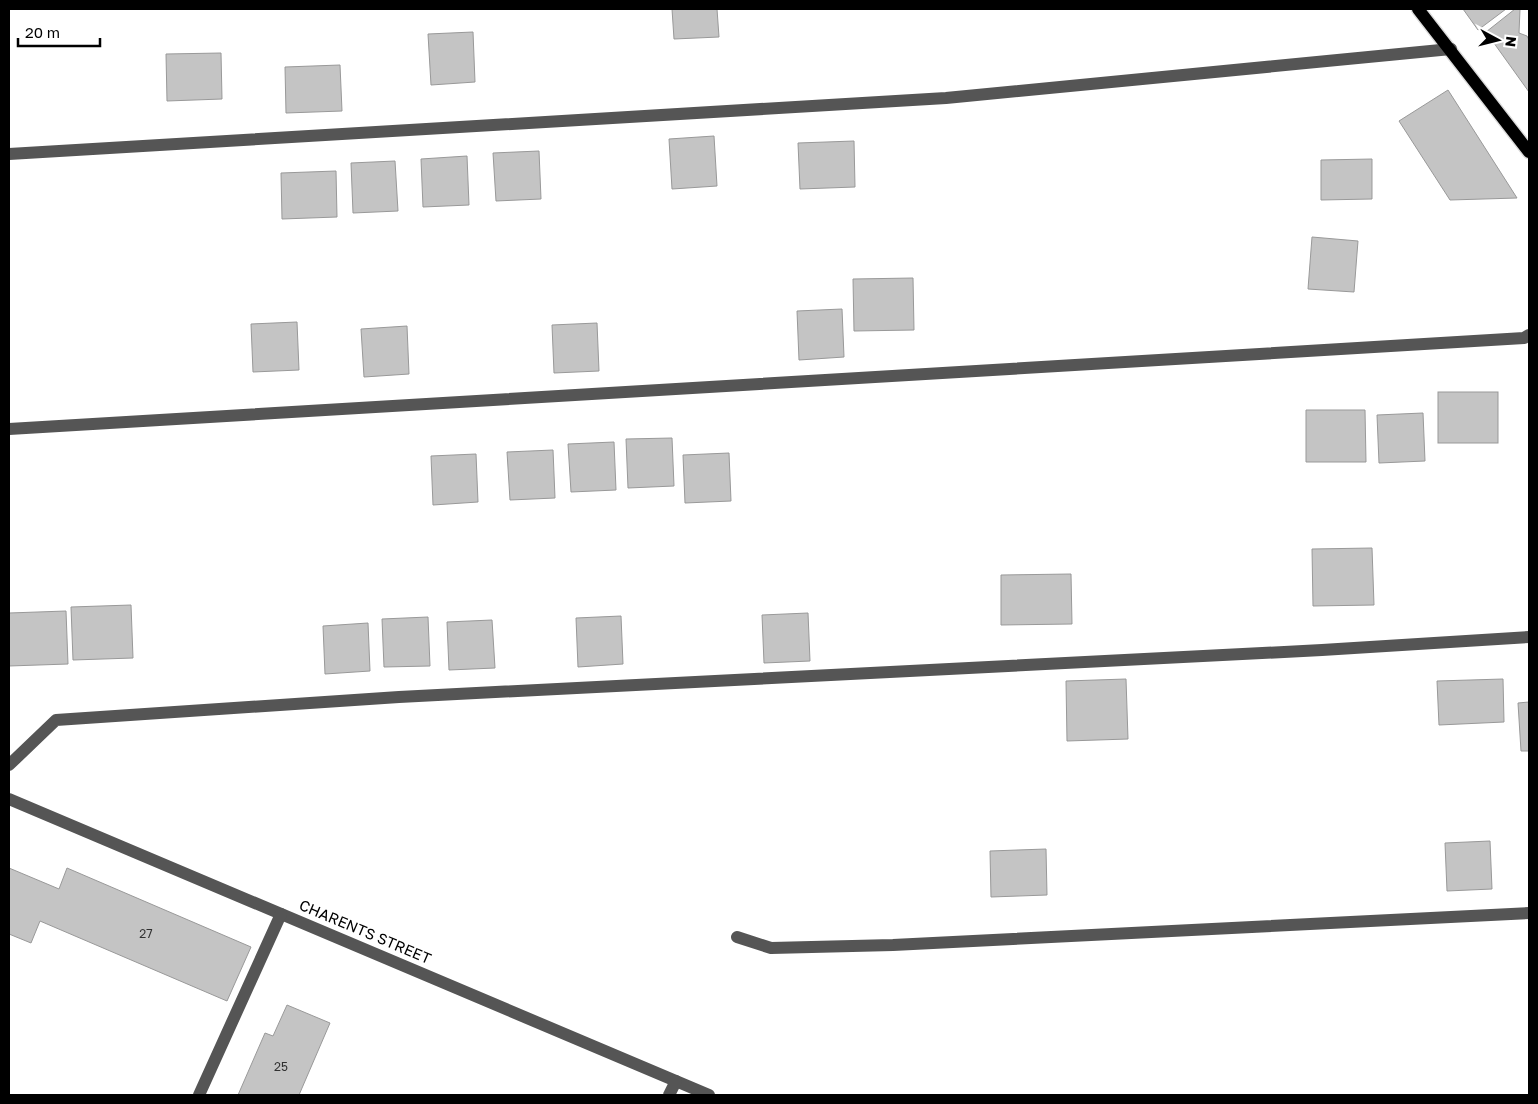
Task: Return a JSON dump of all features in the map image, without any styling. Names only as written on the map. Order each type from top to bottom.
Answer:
[{"type":"main road","points":[[1418,9],[1525,141],[1529,152]]},
{"type":"street","points":[[9,154],[946,98],[1451,49]]},
{"type":"street","points":[[9,429],[1514,339],[1524,338],[1529,335]]},
{"type":"street","points":[[9,765],[56,720],[399,697],[1322,650],[1529,637]]},
{"type":"street","name":"CHARENTS STREET","points":[[9,799],[709,1095]]},
{"type":"street","points":[[737,936],[772,948],[893,945],[1529,913]]},
{"type":"street","points":[[199,1095],[281,914]]},
{"type":"street","points":[[669,1095],[676,1081]]},
{"type":"building","points":[[672,9],[717,9],[719,37],[674,39]]},
{"type":"building","points":[[1463,9],[1506,9],[1478,30]]},
{"type":"building","points":[[1515,9],[1520,9],[1519,33],[1527,36],[1529,40],[1529,92],[1486,32]]},
{"type":"building","points":[[473,32],[475,82],[431,85],[428,34]]},
{"type":"building","points":[[221,53],[222,99],[167,101],[166,54]]},
{"type":"building","points":[[340,65],[342,111],[286,113],[285,67]]},
{"type":"building","points":[[1448,90],[1517,198],[1450,200],[1399,121]]},
{"type":"building","points":[[714,136],[717,186],[672,189],[669,139]]},
{"type":"building","points":[[854,141],[855,187],[800,189],[798,143]]},
{"type":"building","points":[[539,151],[541,199],[496,201],[493,153]]},
{"type":"building","points":[[467,156],[469,205],[423,207],[421,159]]},
{"type":"building","points":[[1372,159],[1372,199],[1321,200],[1321,160]]},
{"type":"building","points":[[395,161],[398,211],[353,213],[351,163]]},
{"type":"building","points":[[336,171],[337,217],[282,219],[281,173]]},
{"type":"building","points":[[1312,237],[1358,241],[1354,292],[1308,289]]},
{"type":"building","points":[[913,278],[914,330],[854,331],[853,279]]},
{"type":"building","points":[[842,309],[844,357],[799,360],[797,311]]},
{"type":"building","points":[[297,322],[299,370],[253,372],[251,324]]},
{"type":"building","points":[[597,323],[599,371],[554,373],[552,325]]},
{"type":"building","points":[[407,326],[409,374],[364,377],[361,329]]},
{"type":"building","points":[[1438,392],[1498,392],[1498,443],[1438,443]]},
{"type":"building","points":[[1306,410],[1365,410],[1366,462],[1306,462]]},
{"type":"building","points":[[1423,413],[1425,461],[1379,463],[1377,415]]},
{"type":"building","points":[[672,438],[674,486],[628,488],[626,439]]},
{"type":"building","points":[[614,442],[616,490],[571,492],[568,444]]},
{"type":"building","points":[[553,450],[555,498],[510,500],[507,452]]},
{"type":"building","points":[[729,453],[731,501],[685,503],[683,455]]},
{"type":"building","points":[[476,454],[478,502],[433,505],[431,456]]},
{"type":"building","points":[[1372,548],[1374,605],[1313,606],[1312,549]]},
{"type":"building","points":[[1071,574],[1072,624],[1001,625],[1001,575]]},
{"type":"building","points":[[131,605],[133,658],[73,660],[71,607]]},
{"type":"building","points":[[66,611],[68,664],[9,666],[9,613]]},
{"type":"building","points":[[808,613],[810,661],[764,663],[762,615]]},
{"type":"building","points":[[621,616],[623,664],[578,667],[576,618]]},
{"type":"building","points":[[428,617],[430,666],[384,667],[382,619]]},
{"type":"building","points":[[492,620],[495,668],[449,670],[447,622]]},
{"type":"building","points":[[368,623],[370,671],[325,674],[323,626]]},
{"type":"building","points":[[1126,679],[1128,739],[1067,741],[1066,681]]},
{"type":"building","points":[[1503,679],[1504,722],[1439,725],[1437,681]]},
{"type":"building","points":[[1529,702],[1529,751],[1521,751],[1518,703]]},
{"type":"building","points":[[1490,841],[1492,889],[1447,891],[1445,843]]},
{"type":"building","points":[[1046,849],[1047,895],[991,897],[990,851]]},
{"type":"building","points":[[9,868],[59,889],[67,868],[251,947],[227,1001],[40,921],[31,943],[9,934]]},
{"type":"building","points":[[287,1005],[330,1023],[299,1095],[238,1095],[265,1033],[273,1036]]}]
